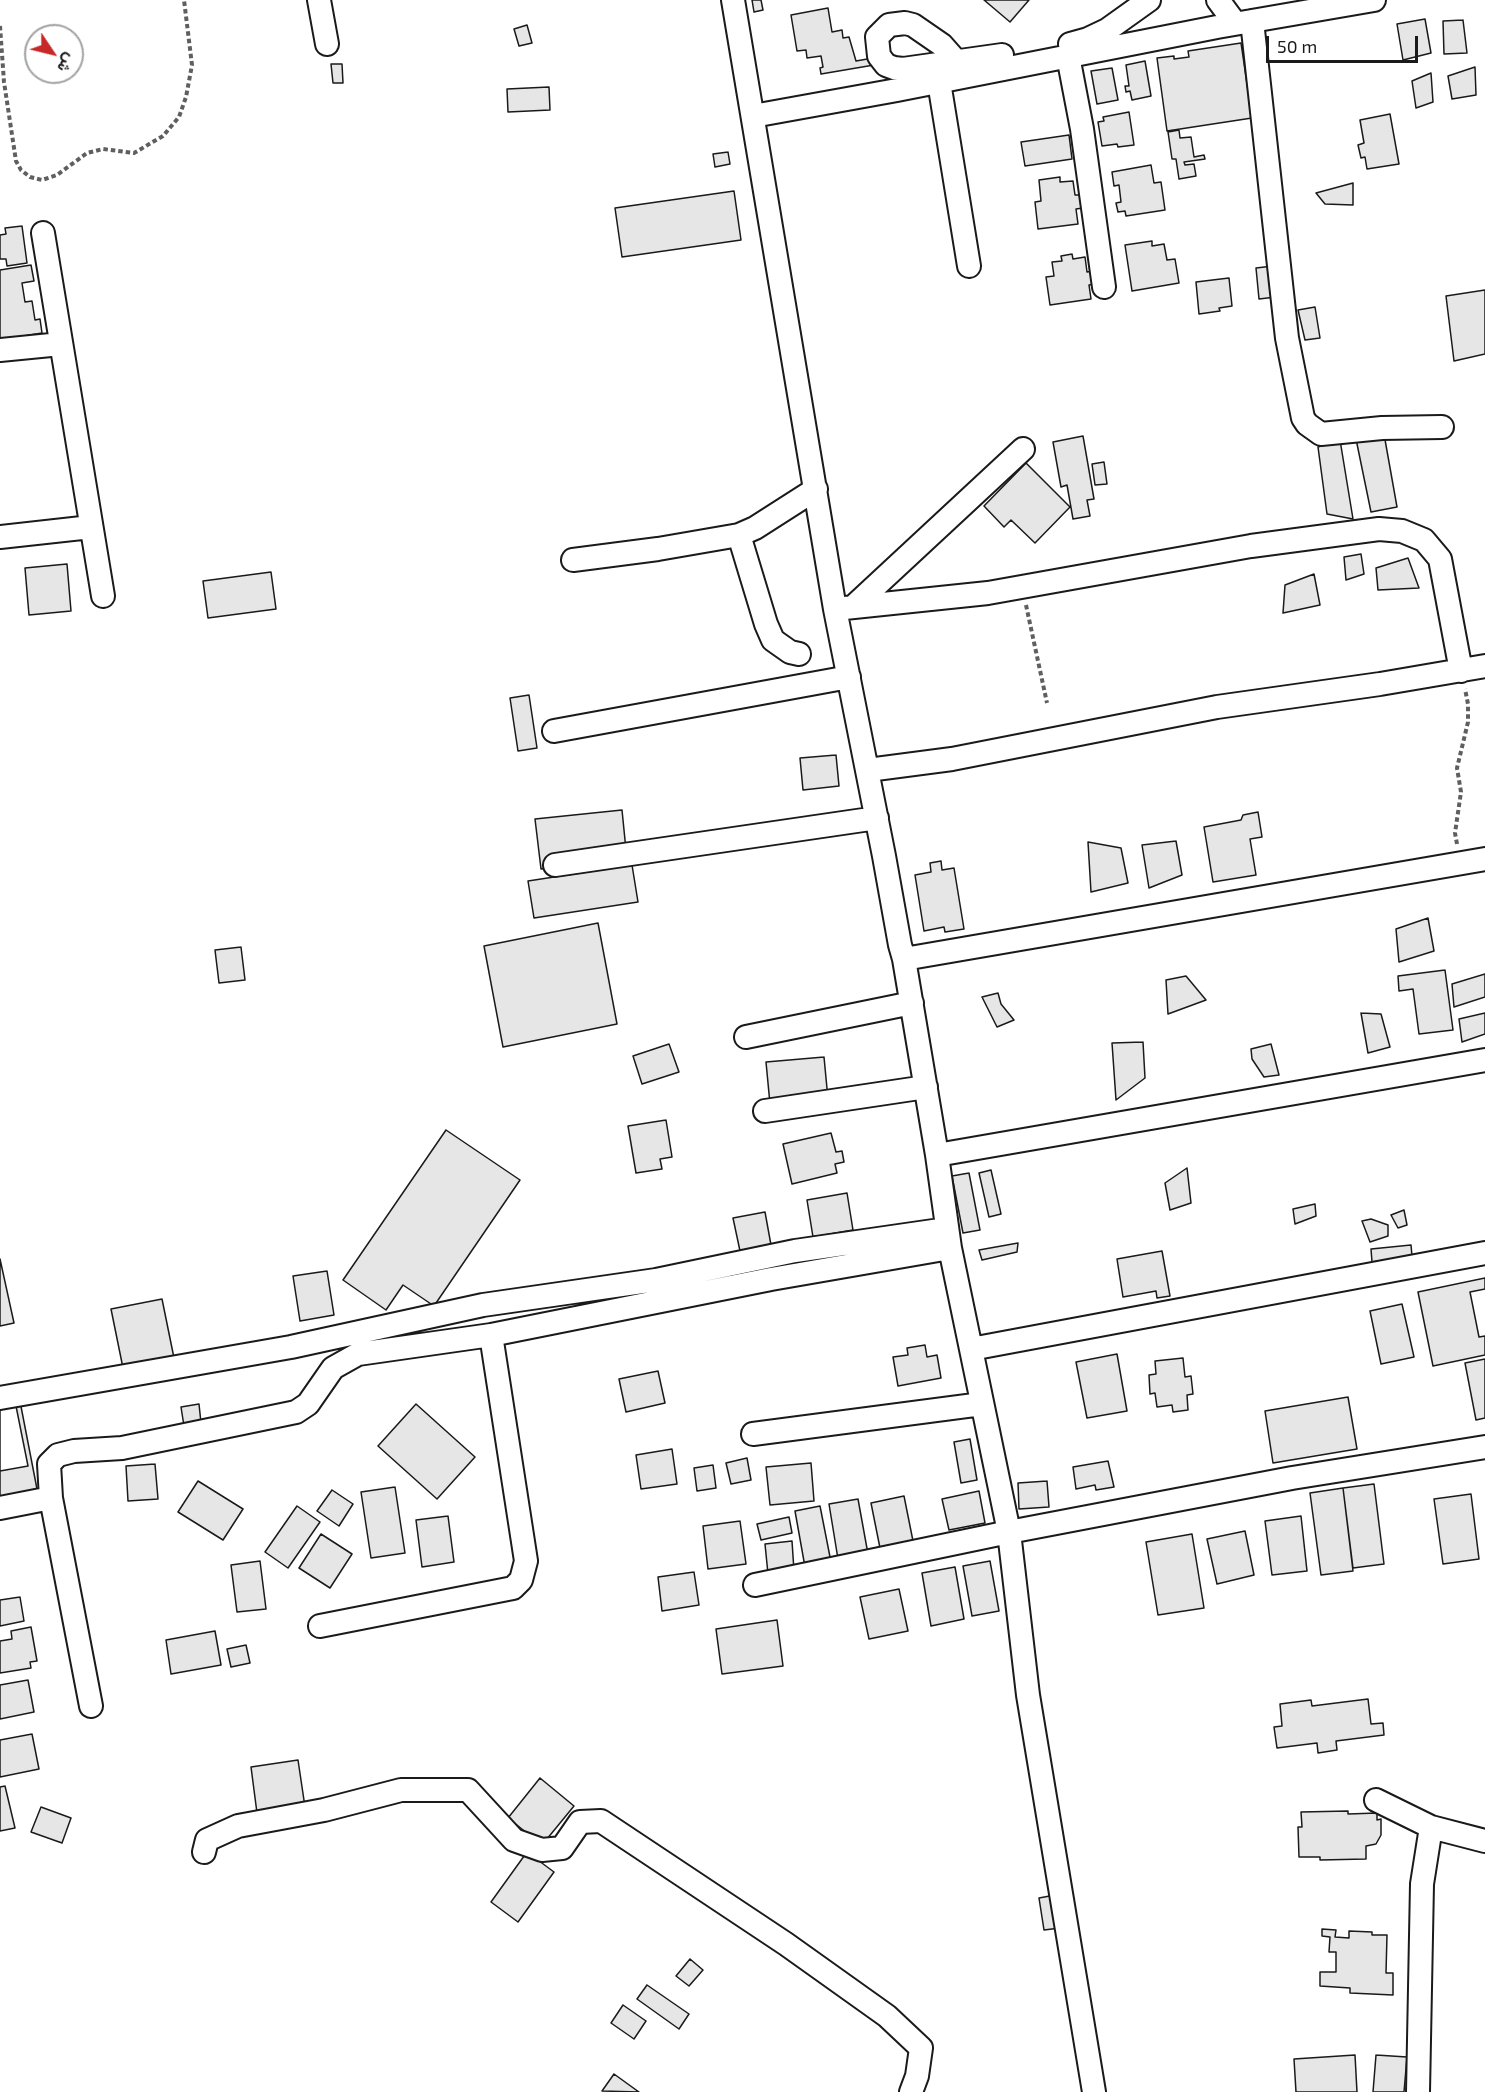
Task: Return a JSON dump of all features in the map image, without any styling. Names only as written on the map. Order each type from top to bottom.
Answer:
[{"type":"street","points":[[319,0],[327,44]]},
{"type":"street","points":[[733,0],[816,489],[845,608],[849,677],[912,1003],[949,1239],[1009,1532],[1028,1695],[1094,2092]]},
{"type":"street","points":[[957,62],[1068,45],[1088,39],[1107,30],[1149,0]]},
{"type":"street","points":[[1218,0],[1244,22],[1287,338],[1306,424],[1321,434],[1382,428],[1442,427]]},
{"type":"street","points":[[753,116],[1244,22],[1374,0]]},
{"type":"street","points":[[1068,56],[1082,129],[1104,287]]},
{"type":"street","points":[[939,82],[969,266]]},
{"type":"street","points":[[43,233],[103,596]]},
{"type":"street","points":[[0,350],[61,344]]},
{"type":"street","points":[[845,608],[1023,449]]},
{"type":"street","points":[[573,560],[739,535],[816,489]]},
{"type":"street","points":[[0,537],[91,527]]},
{"type":"street","points":[[845,608],[988,593],[1251,546],[1378,529],[1402,531],[1424,540],[1440,560],[1461,670]]},
{"type":"street","points":[[739,535],[773,640],[790,652],[800,654]]},
{"type":"street","points":[[868,770],[952,759],[1217,707],[1380,684],[1485,666]]},
{"type":"street","points":[[554,731],[849,677]]},
{"type":"street","points":[[555,865],[877,818]]},
{"type":"street","points":[[904,959],[1478,860]]},
{"type":"street","points":[[746,1037],[912,1003]]},
{"type":"street","points":[[937,1155],[1485,1060]]},
{"type":"street","points":[[765,1111],[926,1087]]},
{"type":"street","points":[[91,1706],[51,1498],[49,1464],[58,1455],[74,1451],[122,1448],[296,1412],[308,1404],[333,1368],[358,1354],[491,1335],[715,1290],[949,1239]]},
{"type":"street","points":[[0,1398],[291,1347],[483,1305],[656,1280],[795,1251],[949,1239]]},
{"type":"street","points":[[971,1348],[1485,1253]]},
{"type":"street","points":[[320,1626],[513,1588],[520,1580],[526,1561],[491,1335]]},
{"type":"street","points":[[753,1434],[982,1404]]},
{"type":"street","points":[[755,1585],[1009,1532],[1292,1478],[1485,1447]]},
{"type":"street","points":[[0,1508],[51,1498]]},
{"type":"street","points":[[204,1852],[207,1840],[238,1826],[324,1810],[401,1790],[468,1790],[514,1840],[542,1850],[562,1848],[580,1822],[601,1821],[786,1944],[887,2016],[921,2048],[911,2092]]},
{"type":"street","points":[[1376,1800],[1431,1827],[1485,1841]]},
{"type":"street","points":[[1418,2092],[1422,1884],[1431,1827]]},
{"type":"path","points":[[0,26],[4,82],[16,161],[21,170],[30,177],[42,180],[57,175],[87,153],[103,149],[134,153],[163,136],[179,117],[186,97],[192,65],[184,0]]},
{"type":"path","points":[[1022,587],[1047,703]]},
{"type":"path","points":[[1461,670],[1468,704],[1468,722],[1457,768],[1461,792],[1455,833],[1459,848],[1478,860]]},
{"type":"building","points":[[752,0],[761,0],[763,10],[754,12]]},
{"type":"building","points":[[984,0],[1029,0],[1010,22]]},
{"type":"building","points":[[828,8],[832,32],[842,30],[843,38],[849,37],[856,61],[873,58],[874,65],[821,74],[820,68],[823,67],[821,56],[807,58],[806,50],[797,51],[791,15]]},
{"type":"building","points":[[1425,19],[1431,53],[1403,60],[1397,24]]},
{"type":"building","points":[[1463,20],[1467,53],[1444,54],[1443,21]]},
{"type":"building","points":[[527,25],[532,43],[519,46],[514,29]]},
{"type":"building","points":[[1241,43],[1252,118],[1167,131],[1157,58],[1189,57],[1188,51]]},
{"type":"building","points":[[1145,61],[1151,96],[1132,100],[1130,91],[1126,92],[1125,86],[1129,86],[1126,65]]},
{"type":"building","points":[[331,64],[342,64],[343,83],[333,83]]},
{"type":"building","points":[[1475,67],[1476,95],[1452,99],[1448,76]]},
{"type":"building","points":[[1112,68],[1118,100],[1097,104],[1091,71]]},
{"type":"building","points":[[1431,73],[1433,102],[1416,108],[1412,81]]},
{"type":"building","points":[[549,87],[550,110],[508,112],[507,89]]},
{"type":"building","points":[[1129,112],[1134,145],[1102,146],[1098,122],[1104,121],[1103,117]]},
{"type":"building","points":[[1390,114],[1399,164],[1367,169],[1365,157],[1361,158],[1358,145],[1364,143],[1360,120]]},
{"type":"building","points":[[1179,130],[1180,138],[1191,137],[1194,157],[1204,155],[1205,159],[1184,162],[1185,165],[1194,164],[1196,176],[1179,179],[1176,159],[1172,159],[1168,132]]},
{"type":"building","points":[[1069,135],[1072,159],[1025,166],[1021,142]]},
{"type":"building","points":[[728,152],[730,164],[715,167],[713,154]]},
{"type":"building","points":[[1151,165],[1154,183],[1161,182],[1165,210],[1126,216],[1125,211],[1118,212],[1116,203],[1121,202],[1119,185],[1114,186],[1112,172]]},
{"type":"building","points":[[1060,177],[1060,182],[1073,181],[1075,195],[1081,195],[1083,208],[1076,209],[1078,224],[1038,229],[1035,202],[1041,201],[1039,180]]},
{"type":"building","points":[[1353,183],[1353,205],[1325,204],[1316,193]]},
{"type":"building","points":[[734,191],[741,240],[622,257],[615,208]]},
{"type":"building","points":[[22,226],[27,263],[7,266],[6,259],[0,259],[0,235],[6,234],[5,228]]},
{"type":"building","points":[[1152,241],[1152,246],[1164,244],[1167,260],[1175,259],[1179,283],[1132,291],[1125,245]]},
{"type":"building","points":[[1072,254],[1073,259],[1085,257],[1087,272],[1093,271],[1095,284],[1089,285],[1091,299],[1050,305],[1046,277],[1054,276],[1052,262],[1062,261],[1061,256]]},
{"type":"building","points":[[31,265],[34,281],[22,283],[25,302],[32,301],[35,320],[40,319],[42,333],[0,340],[0,270]]},
{"type":"building","points":[[1273,266],[1276,297],[1259,299],[1256,268]]},
{"type":"building","points":[[1229,278],[1232,306],[1219,308],[1220,311],[1199,314],[1196,282]]},
{"type":"building","points":[[1485,290],[1485,354],[1454,361],[1446,296]]},
{"type":"building","points":[[1315,307],[1320,338],[1305,340],[1298,310]]},
{"type":"building","points":[[1384,434],[1397,507],[1371,512],[1356,439]]},
{"type":"building","points":[[1083,436],[1094,499],[1087,500],[1090,516],[1073,519],[1067,485],[1061,487],[1053,442]]},
{"type":"building","points":[[1340,440],[1353,519],[1327,514],[1318,447]]},
{"type":"building","points":[[1104,462],[1107,484],[1095,485],[1092,464]]},
{"type":"building","points":[[1026,463],[1070,507],[1035,543],[1011,520],[1004,527],[984,506]]},
{"type":"building","points":[[1361,554],[1364,574],[1346,580],[1344,557]]},
{"type":"building","points":[[1408,558],[1419,588],[1378,590],[1376,568]]},
{"type":"building","points":[[67,564],[71,611],[29,615],[25,568]]},
{"type":"building","points":[[271,572],[276,609],[208,618],[203,581]]},
{"type":"building","points":[[1314,574],[1320,605],[1283,613],[1285,585]]},
{"type":"building","points":[[529,695],[537,748],[518,751],[510,698]]},
{"type":"building","points":[[836,755],[839,786],[803,790],[800,758]]},
{"type":"building","points":[[622,810],[627,860],[541,869],[535,819]]},
{"type":"building","points":[[1258,812],[1262,837],[1250,839],[1256,875],[1213,882],[1204,827],[1241,820],[1243,815]]},
{"type":"building","points":[[1176,841],[1182,875],[1149,888],[1142,845]]},
{"type":"building","points":[[1088,842],[1121,848],[1128,883],[1091,892]]},
{"type":"building","points":[[941,861],[942,870],[954,868],[964,929],[945,932],[944,927],[924,931],[915,875],[931,872],[930,863]]},
{"type":"building","points":[[632,865],[638,902],[534,918],[528,881]]},
{"type":"building","points":[[1428,918],[1434,951],[1399,962],[1396,929]]},
{"type":"building","points":[[598,923],[617,1024],[503,1047],[484,946]]},
{"type":"building","points":[[241,947],[245,980],[219,983],[215,950]]},
{"type":"building","points":[[1445,970],[1453,1030],[1419,1034],[1413,989],[1399,991],[1398,976]]},
{"type":"building","points":[[1485,974],[1485,997],[1454,1007],[1452,984]]},
{"type":"building","points":[[1186,976],[1206,1000],[1168,1014],[1166,980]]},
{"type":"building","points":[[998,993],[1001,1004],[1014,1020],[997,1027],[982,997]]},
{"type":"building","points":[[1361,1013],[1381,1014],[1390,1047],[1368,1053]]},
{"type":"building","points":[[1485,1013],[1485,1034],[1462,1042],[1459,1019]]},
{"type":"building","points":[[1143,1042],[1145,1078],[1116,1100],[1112,1043]]},
{"type":"building","points":[[669,1044],[679,1072],[642,1084],[633,1056]]},
{"type":"building","points":[[1271,1044],[1279,1075],[1264,1077],[1252,1059],[1251,1049]]},
{"type":"building","points":[[824,1057],[828,1099],[770,1104],[766,1062]]},
{"type":"building","points":[[666,1120],[672,1157],[660,1159],[662,1169],[636,1173],[628,1126]]},
{"type":"building","points":[[446,1130],[520,1180],[434,1306],[403,1285],[386,1310],[343,1280]]},
{"type":"building","points":[[831,1133],[836,1152],[842,1151],[844,1162],[835,1164],[837,1173],[792,1184],[783,1144]]},
{"type":"building","points":[[1187,1168],[1191,1203],[1170,1210],[1165,1183]]},
{"type":"building","points":[[991,1170],[1001,1214],[989,1217],[979,1173]]},
{"type":"building","points":[[969,1173],[980,1230],[963,1233],[952,1176]]},
{"type":"building","points":[[847,1193],[853,1230],[813,1237],[807,1200]]},
{"type":"building","points":[[1315,1204],[1316,1216],[1295,1224],[1293,1209]]},
{"type":"building","points":[[1404,1210],[1407,1225],[1398,1228],[1391,1215]]},
{"type":"building","points":[[765,1212],[771,1245],[740,1251],[733,1218]]},
{"type":"building","points":[[1371,1219],[1388,1225],[1388,1236],[1370,1242],[1362,1221]]},
{"type":"building","points":[[1018,1243],[1017,1252],[982,1260],[979,1250]]},
{"type":"building","points":[[1411,1245],[1412,1256],[1372,1262],[1371,1249]]},
{"type":"building","points":[[1162,1251],[1170,1296],[1157,1298],[1156,1291],[1123,1297],[1117,1259]]},
{"type":"building","points":[[0,1259],[14,1323],[0,1326]]},
{"type":"building","points":[[327,1271],[334,1315],[300,1321],[293,1276]]},
{"type":"building","points":[[1485,1278],[1485,1289],[1470,1292],[1479,1337],[1485,1336],[1485,1355],[1433,1366],[1418,1292]]},
{"type":"building","points":[[162,1299],[174,1358],[123,1368],[111,1309]]},
{"type":"building","points":[[1402,1304],[1414,1357],[1381,1364],[1370,1311]]},
{"type":"building","points":[[925,1345],[927,1357],[937,1355],[941,1378],[898,1386],[893,1357],[908,1355],[907,1348]]},
{"type":"building","points":[[1117,1354],[1127,1411],[1087,1418],[1076,1362]]},
{"type":"building","points":[[1183,1358],[1185,1377],[1191,1376],[1193,1394],[1187,1395],[1188,1410],[1173,1412],[1172,1405],[1157,1407],[1155,1393],[1150,1394],[1149,1375],[1156,1374],[1155,1361]]},
{"type":"building","points":[[1485,1359],[1485,1418],[1476,1420],[1465,1363]]},
{"type":"building","points":[[658,1371],[665,1403],[626,1412],[619,1379]]},
{"type":"building","points":[[18,1391],[37,1489],[0,1497],[0,1394]]},
{"type":"building","points":[[1348,1397],[1357,1449],[1273,1463],[1265,1411]]},
{"type":"building","points":[[0,1403],[16,1406],[28,1466],[0,1471]]},
{"type":"building","points":[[199,1404],[201,1423],[184,1426],[181,1407]]},
{"type":"building","points":[[416,1404],[475,1457],[437,1499],[378,1446]]},
{"type":"building","points":[[970,1439],[977,1480],[961,1483],[954,1442]]},
{"type":"building","points":[[672,1449],[677,1484],[641,1489],[636,1455]]},
{"type":"building","points":[[747,1458],[751,1480],[731,1484],[726,1463]]},
{"type":"building","points":[[1108,1461],[1114,1487],[1096,1490],[1095,1485],[1076,1489],[1073,1467]]},
{"type":"building","points":[[811,1463],[814,1501],[770,1505],[766,1467]]},
{"type":"building","points":[[155,1464],[158,1499],[128,1501],[126,1466]]},
{"type":"building","points":[[713,1465],[716,1488],[697,1491],[694,1468]]},
{"type":"building","points":[[198,1481],[243,1509],[223,1540],[178,1512]]},
{"type":"building","points":[[1047,1481],[1049,1507],[1019,1509],[1018,1483]]},
{"type":"building","points":[[1374,1484],[1384,1564],[1353,1568],[1343,1488]]},
{"type":"building","points":[[395,1487],[405,1553],[371,1558],[361,1492]]},
{"type":"building","points":[[1343,1488],[1353,1571],[1321,1575],[1310,1493]]},
{"type":"building","points":[[332,1490],[353,1504],[339,1526],[317,1511]]},
{"type":"building","points":[[979,1491],[985,1523],[949,1530],[942,1499]]},
{"type":"building","points":[[1471,1494],[1479,1559],[1443,1564],[1434,1499]]},
{"type":"building","points":[[904,1496],[913,1541],[880,1548],[871,1503]]},
{"type":"building","points":[[858,1499],[868,1554],[838,1559],[829,1504]]},
{"type":"building","points":[[297,1506],[320,1522],[288,1568],[265,1552]]},
{"type":"building","points":[[820,1506],[831,1562],[805,1567],[795,1511]]},
{"type":"building","points":[[448,1516],[454,1562],[422,1567],[416,1520]]},
{"type":"building","points":[[1301,1516],[1307,1571],[1272,1575],[1265,1521]]},
{"type":"building","points":[[789,1517],[792,1533],[761,1540],[757,1524]]},
{"type":"building","points":[[740,1521],[746,1564],[708,1569],[703,1526]]},
{"type":"building","points":[[1245,1531],[1254,1575],[1217,1584],[1207,1539]]},
{"type":"building","points":[[321,1534],[352,1554],[330,1588],[299,1568]]},
{"type":"building","points":[[1192,1534],[1204,1608],[1158,1615],[1146,1542]]},
{"type":"building","points":[[792,1541],[794,1571],[768,1574],[765,1544]]},
{"type":"building","points":[[260,1561],[266,1609],[237,1612],[231,1565]]},
{"type":"building","points":[[990,1561],[999,1611],[972,1616],[963,1566]]},
{"type":"building","points":[[955,1567],[964,1619],[931,1626],[922,1573]]},
{"type":"building","points":[[694,1572],[699,1605],[662,1611],[658,1577]]},
{"type":"building","points":[[899,1589],[908,1631],[869,1639],[860,1597]]},
{"type":"building","points":[[20,1597],[24,1621],[0,1626],[0,1600]]},
{"type":"building","points":[[777,1620],[783,1666],[722,1674],[716,1629]]},
{"type":"building","points":[[31,1627],[37,1661],[30,1662],[31,1668],[0,1673],[0,1641],[12,1639],[11,1631]]},
{"type":"building","points":[[215,1631],[221,1665],[171,1674],[166,1640]]},
{"type":"building","points":[[246,1645],[250,1663],[231,1667],[227,1649]]},
{"type":"building","points":[[28,1680],[34,1712],[0,1719],[0,1685]]},
{"type":"building","points":[[1368,1699],[1371,1724],[1383,1723],[1384,1735],[1336,1741],[1337,1750],[1318,1753],[1317,1743],[1277,1748],[1274,1727],[1282,1726],[1280,1704],[1311,1700],[1312,1706]]},
{"type":"building","points":[[32,1734],[39,1769],[0,1777],[0,1740]]},
{"type":"building","points":[[298,1760],[305,1807],[257,1813],[251,1767]]},
{"type":"building","points":[[540,1778],[574,1806],[542,1845],[508,1818]]},
{"type":"building","points":[[5,1786],[15,1828],[0,1831],[0,1787]]},
{"type":"building","points":[[41,1807],[71,1818],[62,1843],[31,1832]]},
{"type":"building","points":[[1348,1811],[1348,1814],[1377,1813],[1377,1820],[1381,1819],[1381,1835],[1376,1844],[1366,1846],[1366,1859],[1320,1860],[1320,1857],[1299,1857],[1298,1827],[1302,1827],[1301,1812]]},
{"type":"building","points":[[527,1852],[554,1872],[518,1922],[491,1902]]},
{"type":"building","points":[[1055,1895],[1060,1928],[1044,1930],[1039,1898]]},
{"type":"building","points":[[1322,1929],[1336,1930],[1335,1937],[1349,1938],[1349,1931],[1387,1935],[1386,1973],[1393,1973],[1393,1995],[1350,1993],[1350,1988],[1320,1986],[1320,1972],[1336,1972],[1336,1952],[1329,1952],[1330,1937],[1322,1936]]},
{"type":"building","points":[[690,1959],[703,1970],[689,1986],[676,1976]]},
{"type":"building","points":[[647,1985],[689,2014],[679,2029],[637,1999]]},
{"type":"building","points":[[623,2005],[646,2021],[634,2039],[611,2023]]},
{"type":"building","points":[[1355,2055],[1357,2092],[1296,2092],[1294,2059]]},
{"type":"building","points":[[1376,2055],[1407,2057],[1404,2092],[1373,2092]]},
{"type":"building","points":[[614,2074],[639,2092],[602,2091]]}]
